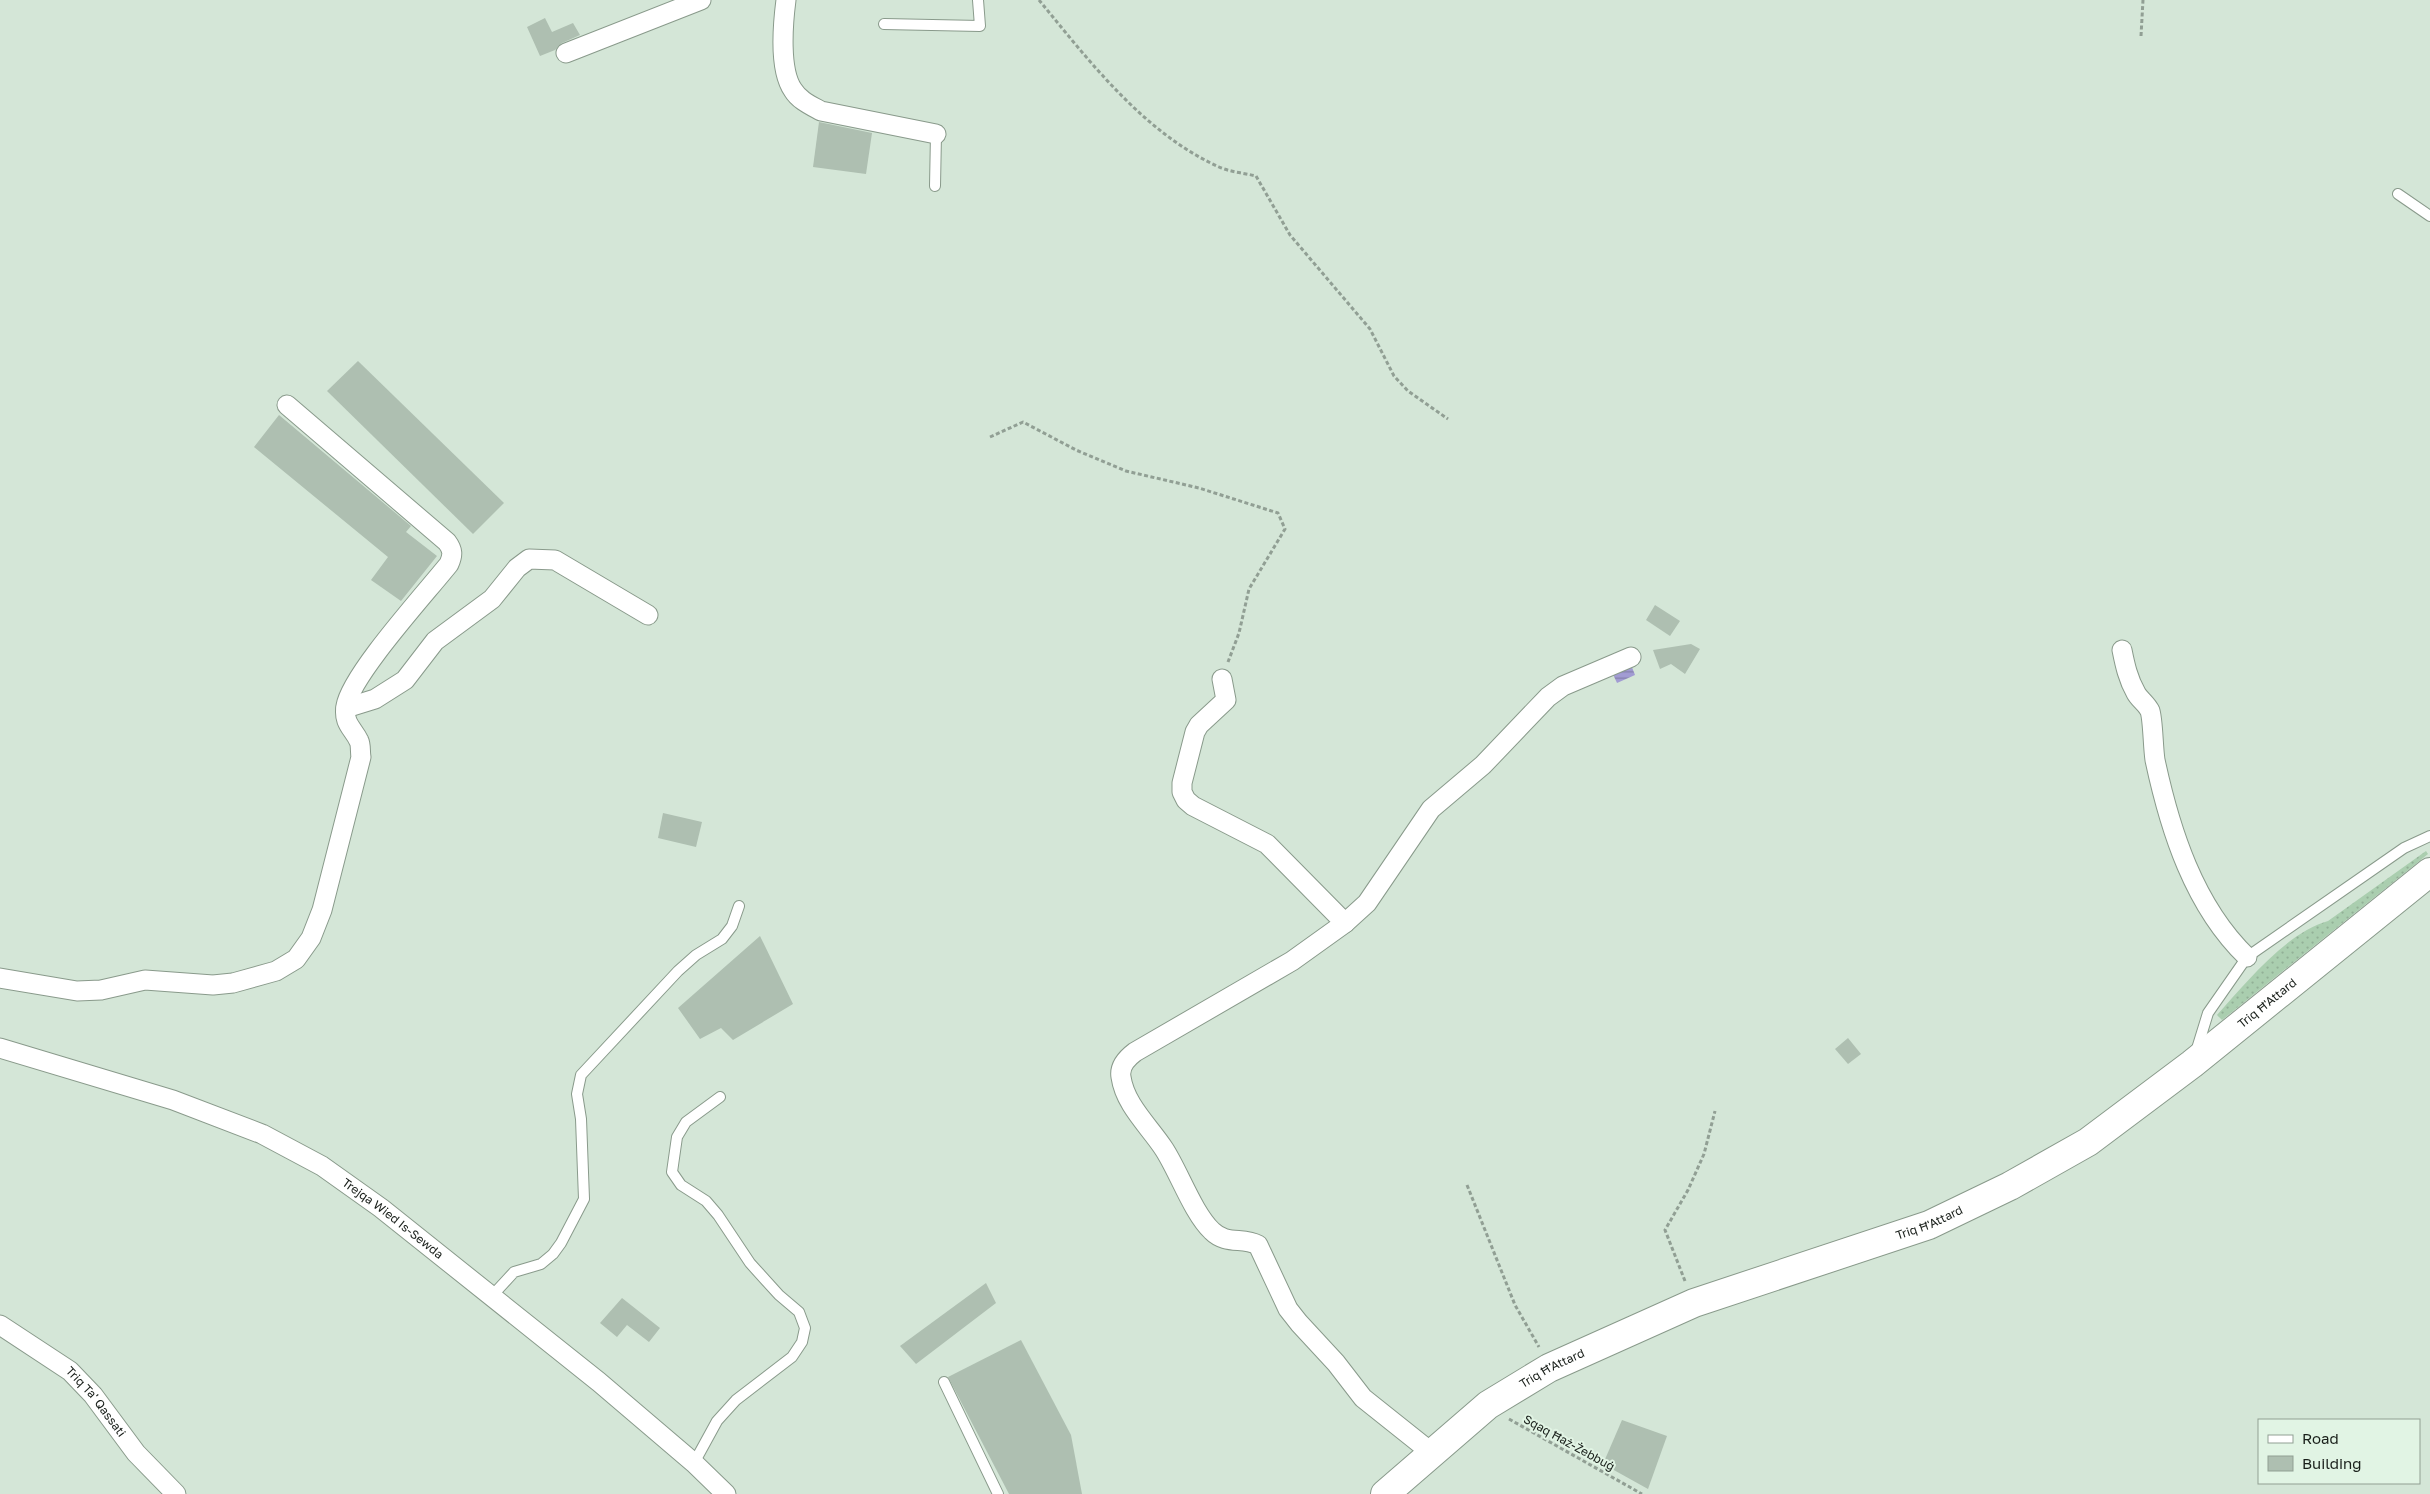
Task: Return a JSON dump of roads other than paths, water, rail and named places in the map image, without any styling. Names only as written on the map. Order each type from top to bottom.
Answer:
[{"type":"main road","name":"Triq Ħ'Attard","points":[[1385,1494],[1488,1405],[1549,1368],[1694,1303],[1929,1225],[2010,1186],[2088,1142],[2192,1064],[2430,872]]},
{"type":"street","points":[[566,53],[701,0]]},
{"type":"street","points":[[786,0],[783,26],[787,73],[792,89],[804,102],[821,111],[936,134]]},
{"type":"street","points":[[0,978],[77,991],[101,990],[145,980],[213,985],[233,983],[276,971],[296,959],[311,938],[322,910],[360,756],[359,742],[350,729],[346,708],[349,694],[362,672],[449,564],[452,549],[447,542],[287,405]]},
{"type":"street","points":[[346,708],[374,699],[405,680],[435,641],[492,600],[517,568],[529,559],[555,560],[648,615]]},
{"type":"street","points":[[2122,650],[2128,675],[2137,694],[2150,711],[2157,768],[2167,811],[2185,862],[2210,912],[2229,940],[2247,957]]},
{"type":"street","points":[[1432,1453],[1362,1398],[1336,1363],[1299,1323],[1288,1309],[1258,1245],[1250,1241],[1230,1241],[1221,1238],[1206,1224],[1164,1149],[1132,1106],[1120,1075],[1127,1059],[1135,1052],[1292,961],[1345,924],[1367,903],[1431,809],[1483,765],[1548,697],[1563,686],[1631,657]]},
{"type":"street","points":[[1222,679],[1226,700],[1199,725],[1195,732],[1182,783],[1182,792],[1193,806],[1260,839],[1274,849],[1345,924]]},
{"type":"street","name":"Trejqa Wied Is-Sewda","points":[[0,1048],[173,1100],[262,1134],[292,1149],[355,1188],[599,1382],[694,1463],[726,1494]]},
{"type":"street","name":"Triq Ta' Qassati","points":[[0,1326],[70,1371],[93,1395],[136,1453],[176,1494]]},
{"type":"lane","points":[[884,24],[980,26],[978,0]]},
{"type":"lane","points":[[935,186],[936,134]]},
{"type":"lane","points":[[2398,194],[2430,216]]},
{"type":"lane","points":[[2192,1064],[2208,1013],[2247,957],[2404,848],[2430,836]]},
{"type":"lane","points":[[491,1297],[514,1272],[542,1264],[553,1254],[562,1243],[584,1198],[581,1119],[577,1094],[581,1075],[678,971],[696,955],[722,938],[732,926],[739,906]]},
{"type":"lane","points":[[694,1463],[716,1421],[736,1400],[792,1357],[802,1342],[805,1328],[799,1312],[750,1263],[718,1215],[706,1201],[681,1185],[672,1172],[677,1137],[686,1122],[720,1097]]},
{"type":"lane","points":[[944,1382],[998,1494]]}]
